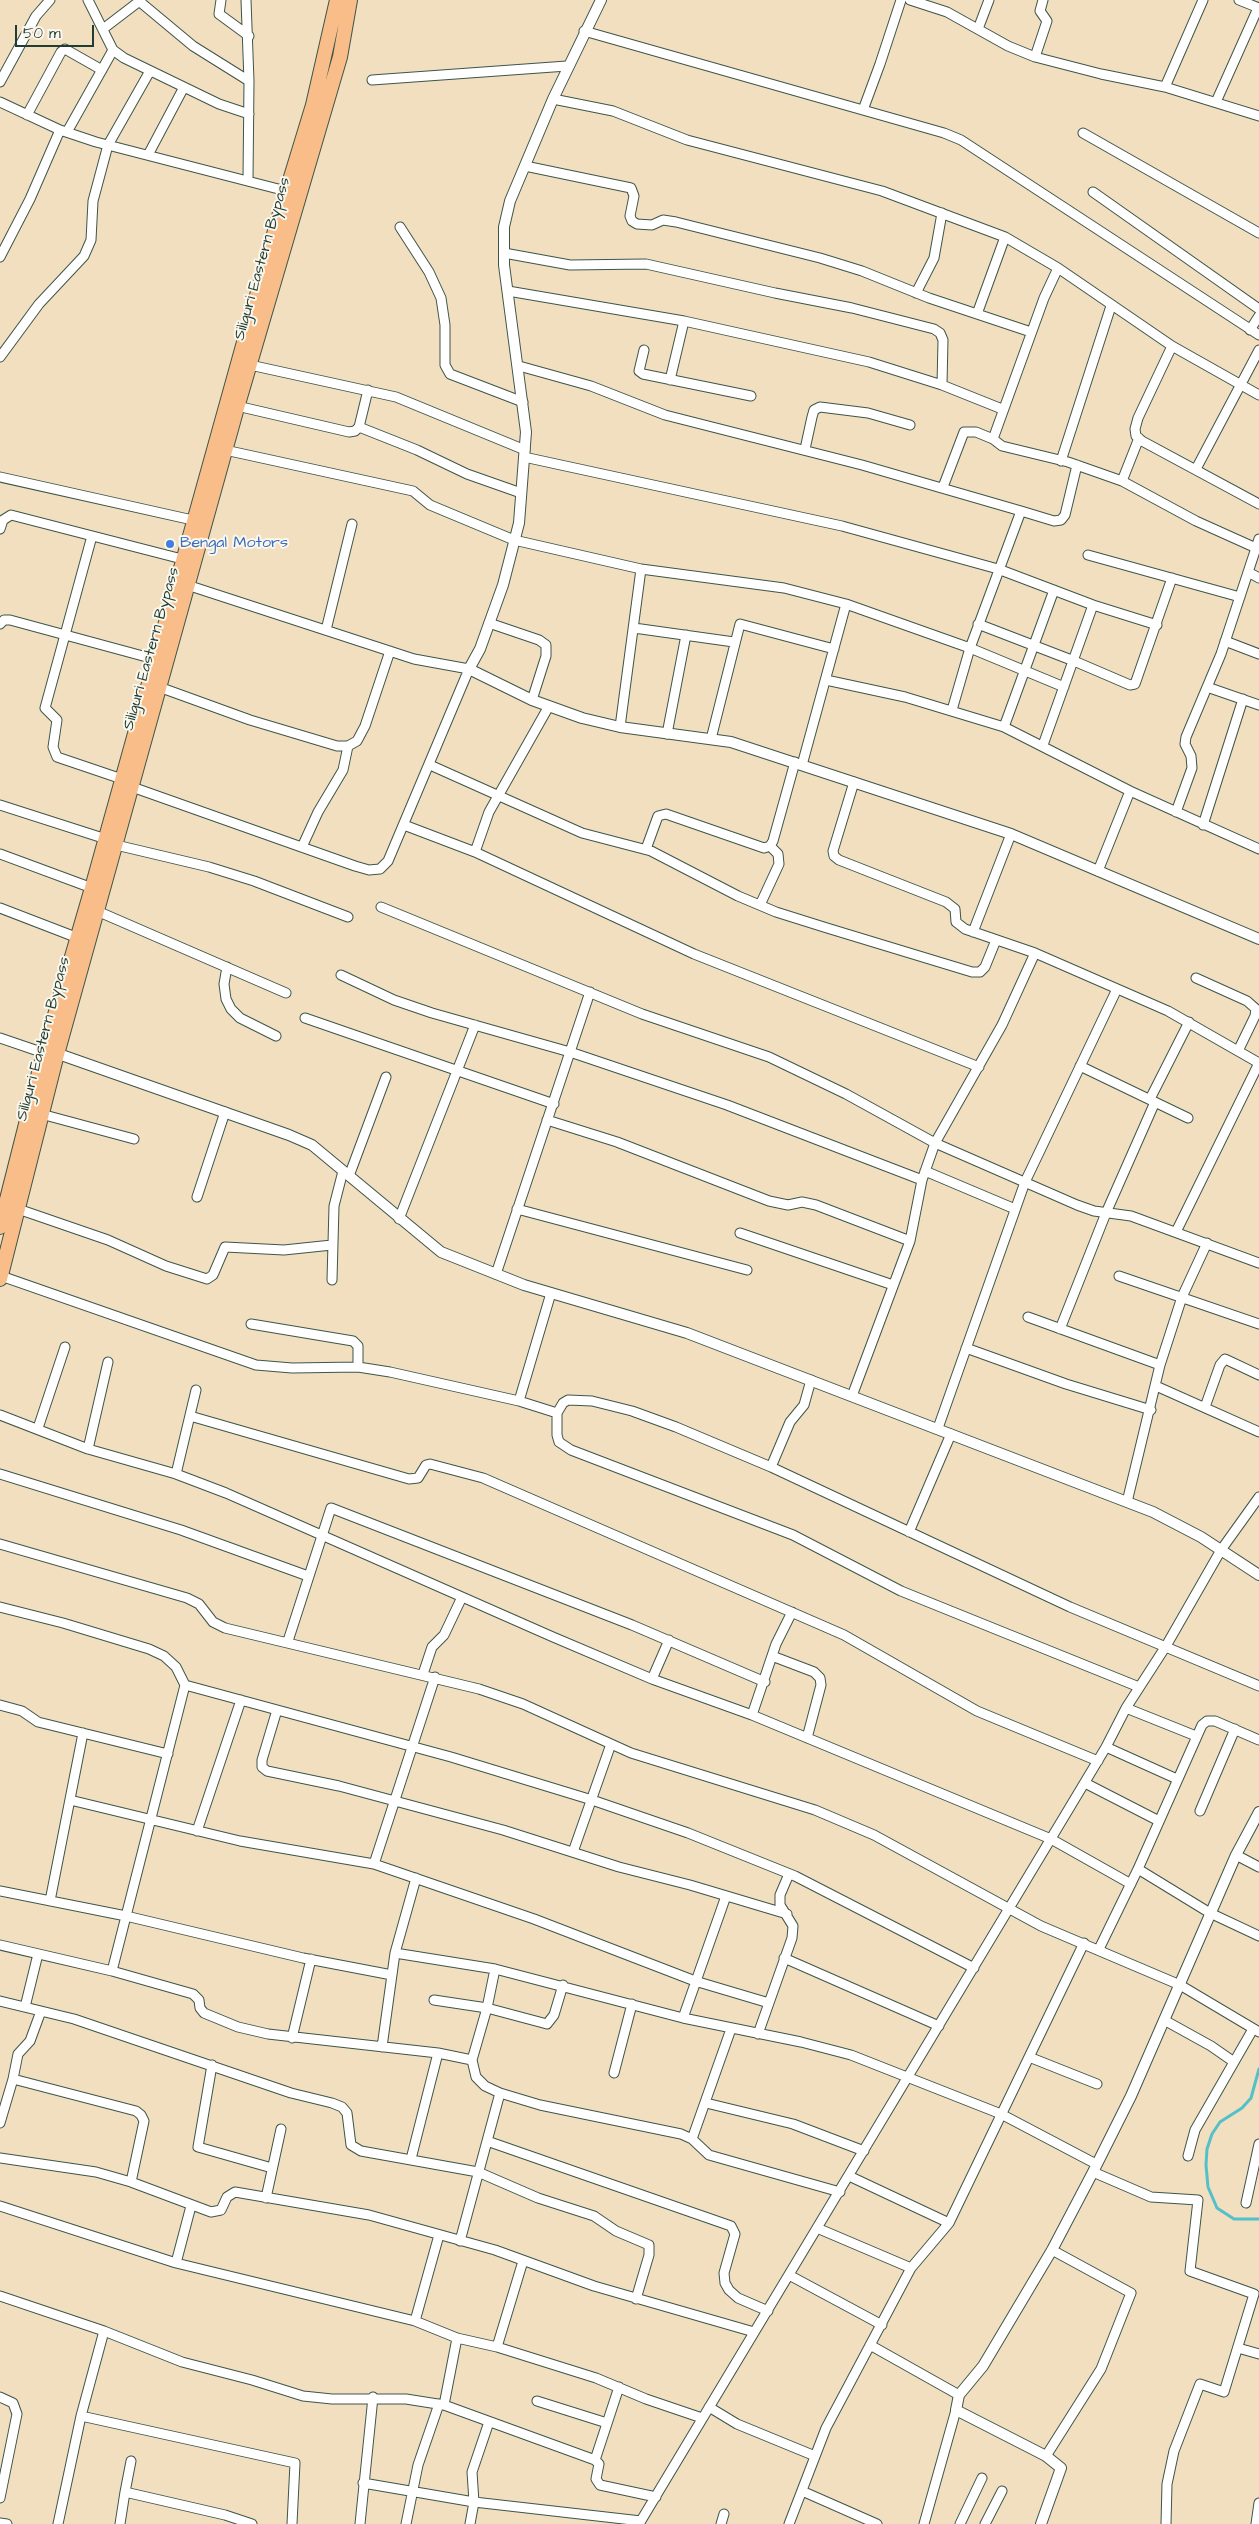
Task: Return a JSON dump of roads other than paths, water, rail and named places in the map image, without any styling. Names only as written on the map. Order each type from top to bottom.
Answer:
[{"type":"main road","name":"Siliguri Eastern Bypass","points":[[319,108],[325,53],[337,0]]},
{"type":"main road","name":"Siliguri Eastern Bypass","points":[[127,783],[160,687],[182,583],[293,192],[319,108],[340,57],[350,0]]},
{"type":"main road","name":"Siliguri Eastern Bypass","points":[[0,1227],[4,1194],[48,1052],[97,911],[111,842],[127,783],[154,659],[182,583],[182,559],[199,521],[225,450],[250,365],[293,192]]},
{"type":"main road","name":"Siliguri Eastern Bypass","points":[[0,1277],[41,1114],[48,1052],[92,888],[111,842]]},
{"type":"street","points":[[0,82],[36,16],[47,0]]},
{"type":"street","points":[[88,0],[113,50],[124,58],[232,110],[249,114]]},
{"type":"street","points":[[220,0],[219,14],[249,36]]},
{"type":"street","points":[[246,0],[249,36],[248,180]]},
{"type":"street","points":[[92,536],[45,704],[48,712],[57,720],[54,754],[62,759],[355,866],[369,870],[380,869],[388,861],[469,669],[480,649],[503,585],[519,523],[526,432],[508,291],[504,253],[504,227],[510,201],[553,98],[584,31],[601,0]]},
{"type":"street","points":[[863,110],[901,0]]},
{"type":"street","points":[[910,0],[947,12],[1008,46],[1035,57],[1101,74],[1165,87],[1259,116]]},
{"type":"street","points":[[978,29],[989,0]]},
{"type":"street","points":[[1035,57],[1047,21],[1040,12],[1044,0]]},
{"type":"street","points":[[1165,87],[1203,0]]},
{"type":"street","points":[[1216,102],[1259,8],[1239,0]]},
{"type":"street","points":[[103,30],[140,1],[193,46],[249,81]]},
{"type":"street","points":[[584,31],[944,132],[961,140],[1250,330],[1259,334]]},
{"type":"street","points":[[27,115],[61,52],[65,49],[102,70]]},
{"type":"street","points":[[0,257],[64,131],[113,50]]},
{"type":"street","points":[[372,80],[567,66]]},
{"type":"street","points":[[0,357],[39,304],[84,256],[91,240],[93,201],[108,145],[150,70]]},
{"type":"street","points":[[148,155],[184,87]]},
{"type":"street","points":[[553,98],[613,111],[687,140],[882,190],[1005,237],[1058,268],[1172,346],[1259,395]]},
{"type":"street","points":[[0,102],[64,131],[108,145],[293,192]]},
{"type":"street","points":[[1083,133],[1259,233]]},
{"type":"street","points":[[525,166],[631,188],[634,196],[630,216],[632,221],[637,224],[652,224],[663,220],[676,222],[777,247],[862,271],[916,293],[1031,332]]},
{"type":"street","points":[[1093,192],[1259,309]]},
{"type":"street","points":[[916,293],[934,258],[942,213]]},
{"type":"street","points":[[400,227],[429,272],[441,298],[445,325],[445,365],[450,374],[523,402]]},
{"type":"street","points":[[977,314],[1005,237]]},
{"type":"street","points":[[504,253],[570,265],[646,264],[852,308],[934,329],[940,333],[943,340],[942,385]]},
{"type":"street","points":[[993,439],[1031,332],[1058,268]]},
{"type":"street","points":[[508,291],[684,321],[869,362],[942,385],[1002,410]]},
{"type":"street","points":[[1061,461],[1111,306]]},
{"type":"street","points":[[1250,330],[1259,316]]},
{"type":"street","points":[[670,380],[684,321]]},
{"type":"street","points":[[1172,346],[1138,418],[1135,429],[1139,438],[1259,504]]},
{"type":"street","points":[[644,350],[640,373],[750,396]]},
{"type":"street","points":[[1196,469],[1259,350]]},
{"type":"street","points":[[250,365],[368,390],[419,406],[524,454],[842,526],[998,569],[1094,605],[1156,625]]},
{"type":"street","points":[[519,366],[591,386],[665,415],[804,449],[943,487],[1054,521],[1061,520],[1065,515],[1076,465]]},
{"type":"street","points":[[237,406],[349,432],[355,431],[358,427],[368,390]]},
{"type":"street","points":[[804,449],[814,410],[820,407],[868,413],[910,424]]},
{"type":"street","points":[[358,427],[417,450],[467,474],[521,493]]},
{"type":"street","points":[[943,487],[964,432],[976,432],[993,439],[1002,446],[1076,465],[1122,481],[1196,521],[1258,543],[1225,641],[1186,737],[1185,744],[1191,756],[1192,768],[1176,812]]},
{"type":"street","points":[[1122,481],[1139,438]]},
{"type":"street","points":[[225,450],[413,491],[430,505],[514,540],[641,569],[784,588],[846,604],[970,648],[1064,687]]},
{"type":"street","points":[[0,477],[199,521]]},
{"type":"street","points":[[952,710],[978,624],[1021,511]]},
{"type":"street","points":[[0,529],[3,520],[11,515],[182,559]]},
{"type":"street","points":[[326,630],[352,524]]},
{"type":"street","points":[[1088,555],[1240,597]]},
{"type":"street","points":[[620,727],[641,569]]},
{"type":"street","points":[[1248,572],[1259,578]]},
{"type":"street","points":[[978,624],[1074,660],[1130,685],[1135,684],[1172,578]]},
{"type":"street","points":[[182,583],[390,651],[444,666],[469,669],[532,700],[582,718],[620,727],[731,742],[798,763],[1011,834],[1259,939]]},
{"type":"street","points":[[1004,727],[1054,590]]},
{"type":"street","points":[[646,849],[658,816],[666,814],[764,848],[770,846],[774,841],[826,680],[846,604]]},
{"type":"street","points":[[1043,745],[1094,605]]},
{"type":"street","points":[[1,621],[64,634],[154,659]]},
{"type":"street","points":[[489,623],[539,640],[546,645],[546,656],[532,700]]},
{"type":"street","points":[[711,739],[737,627],[743,623],[834,648]]},
{"type":"street","points":[[634,628],[734,642]]},
{"type":"street","points":[[667,734],[686,635]]},
{"type":"street","points":[[1225,641],[1259,654]]},
{"type":"street","points":[[160,687],[250,720],[337,746],[348,746],[357,741],[365,726],[390,651]]},
{"type":"street","points":[[826,680],[905,697],[1004,727],[1043,745],[1130,791],[1259,849]]},
{"type":"street","points":[[1207,687],[1259,705]]},
{"type":"street","points":[[1203,825],[1243,699]]},
{"type":"street","points":[[475,852],[489,812],[549,706]]},
{"type":"street","points":[[302,847],[318,812],[343,770],[348,746]]},
{"type":"street","points":[[430,765],[582,833],[646,849],[760,905],[972,972],[980,972],[985,967],[996,940]]},
{"type":"street","points":[[854,782],[833,851],[834,856],[946,902],[955,909],[956,922],[959,926],[1035,953],[1117,989],[1189,1022],[1259,1063],[1176,1232]]},
{"type":"street","points":[[1098,871],[1130,791]]},
{"type":"street","points":[[0,805],[111,842],[209,867],[254,881],[348,917]]},
{"type":"street","points":[[404,825],[475,852],[694,954],[979,1067]]},
{"type":"street","points":[[973,932],[1011,834]]},
{"type":"street","points":[[760,905],[779,864],[778,854],[770,846]]},
{"type":"street","points":[[0,854],[92,888]]},
{"type":"street","points":[[0,908],[78,938]]},
{"type":"street","points":[[380,908],[642,1014],[769,1058],[846,1094],[935,1143],[1077,1205],[1131,1216],[1259,1263]]},
{"type":"street","points":[[97,911],[286,993]]},
{"type":"street","points":[[852,1396],[910,1241],[923,1175],[935,1143],[1006,1016],[1035,953]]},
{"type":"street","points":[[227,967],[224,984],[226,999],[231,1009],[240,1018],[276,1036]]},
{"type":"street","points":[[341,975],[394,1000],[570,1052],[727,1105],[1015,1209]]},
{"type":"street","points":[[1196,978],[1247,1001],[1256,1009],[1255,1016],[1238,1051]]},
{"type":"street","points":[[938,1428],[1025,1182],[1117,989]]},
{"type":"street","points":[[496,1274],[590,992]]},
{"type":"street","points":[[305,1018],[554,1104]]},
{"type":"street","points":[[1060,1329],[1152,1101],[1189,1022]]},
{"type":"street","points":[[399,1218],[459,1070],[475,1025]]},
{"type":"street","points":[[0,1038],[48,1052],[290,1135],[312,1145],[441,1252],[551,1293],[687,1333],[1153,1512],[1201,1537],[1259,1575]]},
{"type":"street","points":[[1080,1066],[1188,1118]]},
{"type":"street","points":[[332,1280],[334,1206],[386,1077]]},
{"type":"street","points":[[197,1196],[225,1112]]},
{"type":"street","points":[[41,1114],[134,1139]]},
{"type":"street","points":[[547,1120],[617,1142],[769,1201],[788,1205],[802,1202],[816,1204],[910,1241]]},
{"type":"street","points":[[18,1209],[108,1240],[166,1266],[207,1279],[213,1275],[225,1247],[284,1250],[332,1245]]},
{"type":"street","points":[[517,1209],[746,1270]]},
{"type":"street","points":[[740,1233],[892,1285]]},
{"type":"street","points":[[1127,1502],[1151,1410],[1160,1365],[1182,1297],[1207,1243]]},
{"type":"street","points":[[1119,1276],[1259,1324]]},
{"type":"street","points":[[0,1277],[256,1365],[292,1368],[358,1367],[390,1372],[519,1401],[557,1413]]},
{"type":"street","points":[[519,1401],[551,1293]]},
{"type":"street","points":[[1028,1317],[1160,1365]]},
{"type":"street","points":[[251,1324],[353,1341],[358,1346],[358,1367]]},
{"type":"street","points":[[38,1428],[65,1347]]},
{"type":"street","points":[[966,1348],[1057,1381],[1151,1410]]},
{"type":"street","points":[[1205,1407],[1220,1365],[1225,1359],[1259,1375]]},
{"type":"street","points":[[88,1449],[108,1362]]},
{"type":"street","points":[[771,1467],[790,1422],[804,1405],[811,1380]]},
{"type":"street","points":[[1156,1386],[1259,1432]]},
{"type":"street","points":[[176,1474],[196,1390]]},
{"type":"street","points":[[1139,1687],[901,1591],[794,1535],[571,1450],[559,1442],[557,1435],[557,1413],[562,1403],[568,1400],[592,1401],[632,1411],[771,1467],[1070,1607],[1259,1686]]},
{"type":"street","points":[[0,1415],[38,1428],[88,1449],[176,1474],[226,1493],[652,1679],[752,1715],[1051,1839],[1131,1884]]},
{"type":"street","points":[[190,1416],[408,1479],[418,1478],[426,1465],[430,1464],[483,1478],[844,1635],[978,1711],[1098,1760]]},
{"type":"street","points":[[909,1532],[952,1434]]},
{"type":"street","points":[[0,1474],[181,1530],[308,1576]]},
{"type":"street","points":[[363,2482],[474,2502],[640,2523],[1010,1908],[1106,1747],[1126,1708],[1166,1646],[1222,1550],[1259,1497]]},
{"type":"street","points":[[288,1641],[331,1508],[669,1640],[765,1682]]},
{"type":"street","points":[[0,1544],[187,1598],[199,1604],[213,1622],[225,1628],[288,1641],[435,1677],[523,1704],[611,1744],[668,1766],[815,1810],[874,1835],[1042,1926],[1180,1984],[1256,2031],[1234,2062],[1195,2130],[1188,2156]]},
{"type":"street","points":[[423,1674],[432,1647],[444,1635],[462,1597]]},
{"type":"street","points":[[0,1608],[63,1623],[149,1649],[164,1656],[176,1667],[185,1685],[112,1970]]},
{"type":"street","points":[[752,1715],[765,1682],[772,1656],[792,1612]]},
{"type":"street","points":[[652,1679],[669,1640]]},
{"type":"street","points":[[772,1656],[814,1672],[820,1678],[821,1685],[807,1738]]},
{"type":"street","points":[[374,1864],[435,1677]]},
{"type":"street","points":[[185,1685],[412,1747],[592,1800],[688,1833],[789,1874],[974,1968]]},
{"type":"street","points":[[197,1831],[241,1700]]},
{"type":"street","points":[[0,1705],[22,1711],[38,1722],[168,1754]]},
{"type":"street","points":[[1126,1708],[1196,1736]]},
{"type":"street","points":[[276,1710],[262,1760],[262,1766],[267,1771],[339,1786],[395,1801],[787,1914]]},
{"type":"street","points":[[1099,1949],[1138,1869],[1196,1736],[1207,1721],[1215,1721],[1259,1740]]},
{"type":"street","points":[[1200,1811],[1235,1729]]},
{"type":"street","points":[[50,1900],[83,1733]]},
{"type":"street","points":[[573,1852],[611,1744]]},
{"type":"street","points":[[1106,1747],[1177,1779]]},
{"type":"street","points":[[1084,1783],[1159,1821]]},
{"type":"street","points":[[70,1800],[240,1841],[374,1864],[534,1919],[695,1980],[769,2004]]},
{"type":"street","points":[[924,2524],[959,2394],[983,2366],[1052,2250],[1095,2168],[1131,2096],[1236,1855],[1259,1812]]},
{"type":"street","points":[[1236,1855],[1259,1867]]},
{"type":"street","points":[[1138,1869],[1210,1913],[1259,1936]]},
{"type":"street","points":[[758,2034],[792,1938],[793,1926],[780,1905],[780,1895],[789,1874]]},
{"type":"street","points":[[382,2047],[395,1954],[416,1878]]},
{"type":"street","points":[[0,1891],[126,1916],[311,1959],[392,1975]]},
{"type":"street","points":[[683,2018],[726,1896]]},
{"type":"street","points":[[789,2524],[826,2428],[882,2325],[910,2268],[949,2223],[1084,1943]]},
{"type":"street","points":[[0,1945],[112,1970],[192,1994],[200,2000],[200,2008],[204,2012],[238,2027],[292,2038],[438,2053],[472,2060]]},
{"type":"street","points":[[25,2007],[38,1954]]},
{"type":"street","points":[[395,1954],[495,1969],[683,2018],[801,2042],[851,2055],[1002,2114],[1095,2168],[1151,2197],[1198,2200],[1190,2271],[1254,2294],[1224,2392],[1200,2384],[1174,2451],[1167,2484],[1166,2524]]},
{"type":"street","points":[[784,1958],[939,2026]]},
{"type":"street","points":[[292,2038],[311,1959]]},
{"type":"street","points":[[495,1969],[487,2008],[472,2060],[476,2077],[485,2086],[540,2105],[681,2134],[692,2139],[709,2155],[840,2192]]},
{"type":"street","points":[[434,2000],[487,2008],[547,2024],[554,2015],[563,1986]]},
{"type":"street","points":[[0,2002],[74,2019],[212,2066],[342,2107],[347,2113],[351,2145],[355,2149],[478,2172],[538,2198],[594,2216],[616,2232],[649,2245],[649,2255],[636,2299]]},
{"type":"street","points":[[614,2073],[632,2004]]},
{"type":"street","points":[[0,2123],[18,2054],[30,2041],[41,2011]]},
{"type":"street","points":[[1164,2020],[1234,2062]]},
{"type":"street","points":[[692,2139],[731,2028]]},
{"type":"street","points":[[411,2159],[438,2053]]},
{"type":"street","points":[[1029,2057],[1097,2084]]},
{"type":"street","points":[[212,2066],[198,2147],[272,2168]]},
{"type":"street","points":[[13,2079],[136,2111],[141,2115],[144,2121],[131,2182]]},
{"type":"street","points":[[460,2241],[500,2092]]},
{"type":"street","points":[[706,2103],[792,2124],[864,2151]]},
{"type":"street","points":[[266,2198],[280,2129]]},
{"type":"street","points":[[487,2141],[731,2226],[735,2234],[724,2273],[725,2283],[729,2290],[738,2298],[768,2310]]},
{"type":"street","points":[[1246,2202],[1259,2144]]},
{"type":"street","points":[[0,2158],[96,2172],[131,2182],[191,2206],[216,2213],[221,2210],[226,2197],[235,2192],[368,2214],[495,2250],[565,2278],[754,2332]]},
{"type":"street","points":[[849,2176],[949,2223]]},
{"type":"street","points":[[0,2206],[176,2263],[415,2321],[457,2338],[497,2347],[620,2387],[702,2418]]},
{"type":"street","points":[[176,2263],[191,2206]]},
{"type":"street","points":[[818,2228],[910,2268]]},
{"type":"street","points":[[415,2321],[439,2235]]},
{"type":"street","points":[[1046,2456],[1101,2369],[1131,2293],[1052,2250]]},
{"type":"street","points":[[497,2347],[523,2261]]},
{"type":"street","points":[[789,2275],[882,2325]]},
{"type":"street","points":[[0,2296],[104,2331],[182,2362],[252,2380],[303,2396],[332,2398],[373,2397],[442,2404],[595,2460],[599,2464],[596,2479],[600,2485],[656,2496]]},
{"type":"street","points":[[58,2524],[81,2416],[104,2331]]},
{"type":"street","points":[[406,2524],[412,2491],[424,2446],[442,2404],[457,2338]]},
{"type":"street","points":[[870,2345],[959,2394]]},
{"type":"street","points":[[1238,2348],[1259,2354]]},
{"type":"street","points":[[595,2460],[620,2387]]},
{"type":"street","points":[[0,2397],[13,2403],[17,2414],[0,2498]]},
{"type":"street","points":[[360,2524],[373,2397]]},
{"type":"street","points":[[537,2401],[607,2424]]},
{"type":"street","points":[[709,2407],[737,2424],[815,2456]]},
{"type":"street","points":[[956,2410],[1046,2456],[1061,2468],[1041,2524]]},
{"type":"street","points":[[81,2416],[295,2462],[292,2524]]},
{"type":"street","points":[[470,2524],[474,2502],[472,2472],[489,2422]]},
{"type":"street","points":[[120,2524],[131,2461]]},
{"type":"street","points":[[960,2524],[982,2478]]},
{"type":"street","points":[[985,2524],[1002,2490]]},
{"type":"street","points":[[802,2491],[877,2524]]},
{"type":"street","points":[[125,2492],[217,2513],[252,2524]]},
{"type":"street","points":[[1256,2524],[1259,2502]]},
{"type":"street","points":[[721,2524],[724,2514]]},
{"type":"street","points":[[0,2523],[8,2524]]},
{"type":"waterway","points":[[1259,2069],[1251,2098],[1242,2108],[1220,2122],[1212,2134],[1207,2149],[1206,2165],[1208,2187],[1217,2208],[1234,2219],[1259,2219]]},
{"type":"place","name":"Bengal Motors","points":[[170,544]]}]
